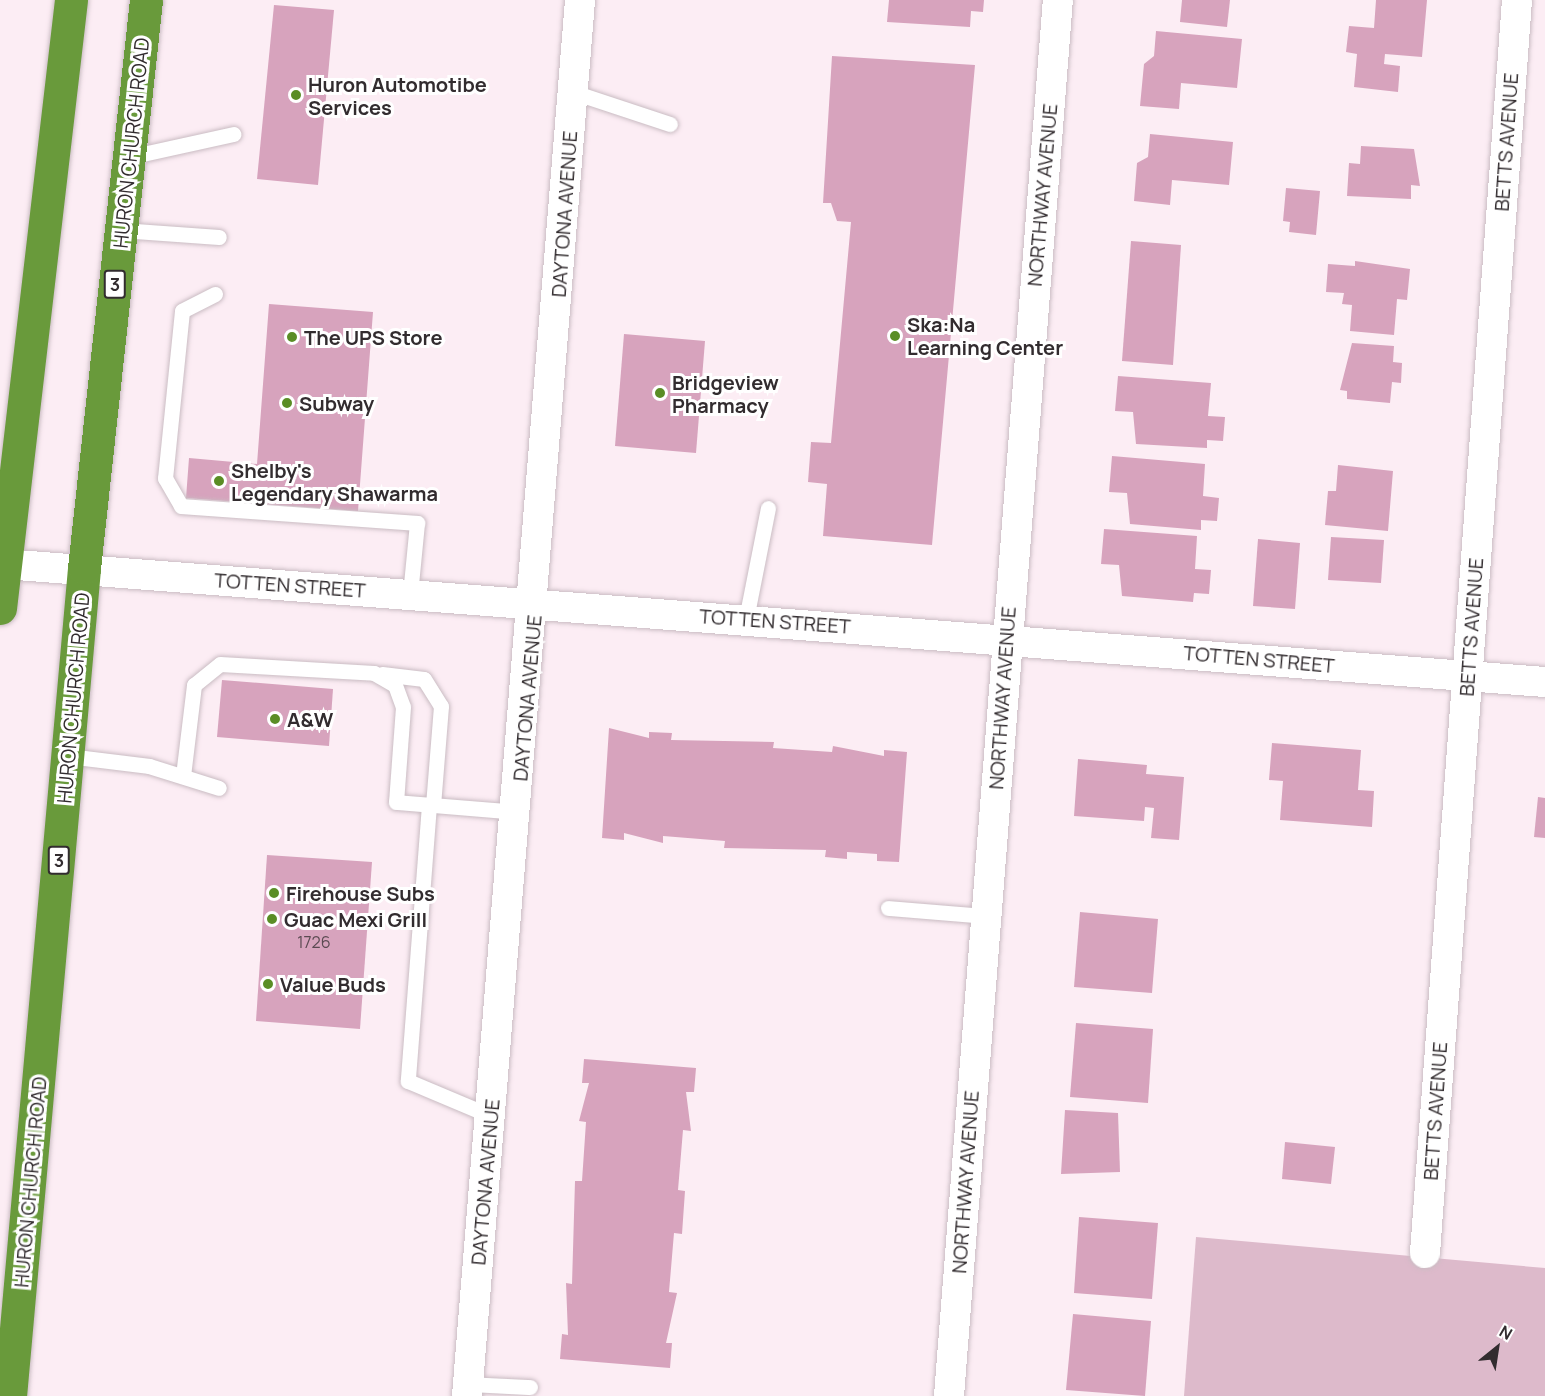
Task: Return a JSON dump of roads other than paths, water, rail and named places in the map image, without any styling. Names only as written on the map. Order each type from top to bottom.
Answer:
[{"type":"highway","points":[[0,608],[71,0]]},
{"type":"highway","name":"HURON CHURCH ROAD","points":[[10,1396],[84,568],[146,0]]},
{"type":"street","name":"DAYTONA AVENUE","points":[[467,1390],[535,603],[580,0]]},
{"type":"street","name":"NORTHWAY AVENUE","points":[[948,1396],[1058,0]]},
{"type":"street","name":"BETTS AVENUE","points":[[1425,1253],[1517,0]]},
{"type":"street","name":"TOTTEN STREET","points":[[4,564],[84,568],[1545,682]]},
{"type":"lane","points":[[573,92],[670,124]]},
{"type":"lane","points":[[129,157],[234,134]]},
{"type":"lane","points":[[121,230],[219,237]]},
{"type":"lane","points":[[215,294],[182,311],[165,478],[180,506],[417,523],[410,594]]},
{"type":"lane","points":[[746,619],[768,508]]},
{"type":"lane","points":[[183,776],[194,685],[220,664],[374,673],[424,679],[441,706],[408,1081],[491,1116]]},
{"type":"lane","points":[[374,673],[395,685],[403,707],[396,802],[517,812]]},
{"type":"lane","points":[[68,756],[149,766],[219,788]]},
{"type":"lane","points":[[888,908],[986,916]]},
{"type":"lane","points":[[467,1390],[530,1387]]},
{"type":"place","name":"Huron Automotibe Services","points":[[296,95]]},
{"type":"place","name":"Ska:Na Learning Center","points":[[895,336]]},
{"type":"place","name":"The UPS Store","points":[[292,337]]},
{"type":"place","name":"Bridgeview Pharmacy","points":[[660,393]]},
{"type":"place","name":"Subway","points":[[287,403]]},
{"type":"place","name":"Shelby's Legendary Shawarma","points":[[219,481]]},
{"type":"place","name":"A&W","points":[[275,719]]},
{"type":"place","name":"Firehouse Subs","points":[[274,893]]},
{"type":"place","name":"Guac Mexi Grill","points":[[272,919]]},
{"type":"place","name":"Value Buds","points":[[268,984]]}]
